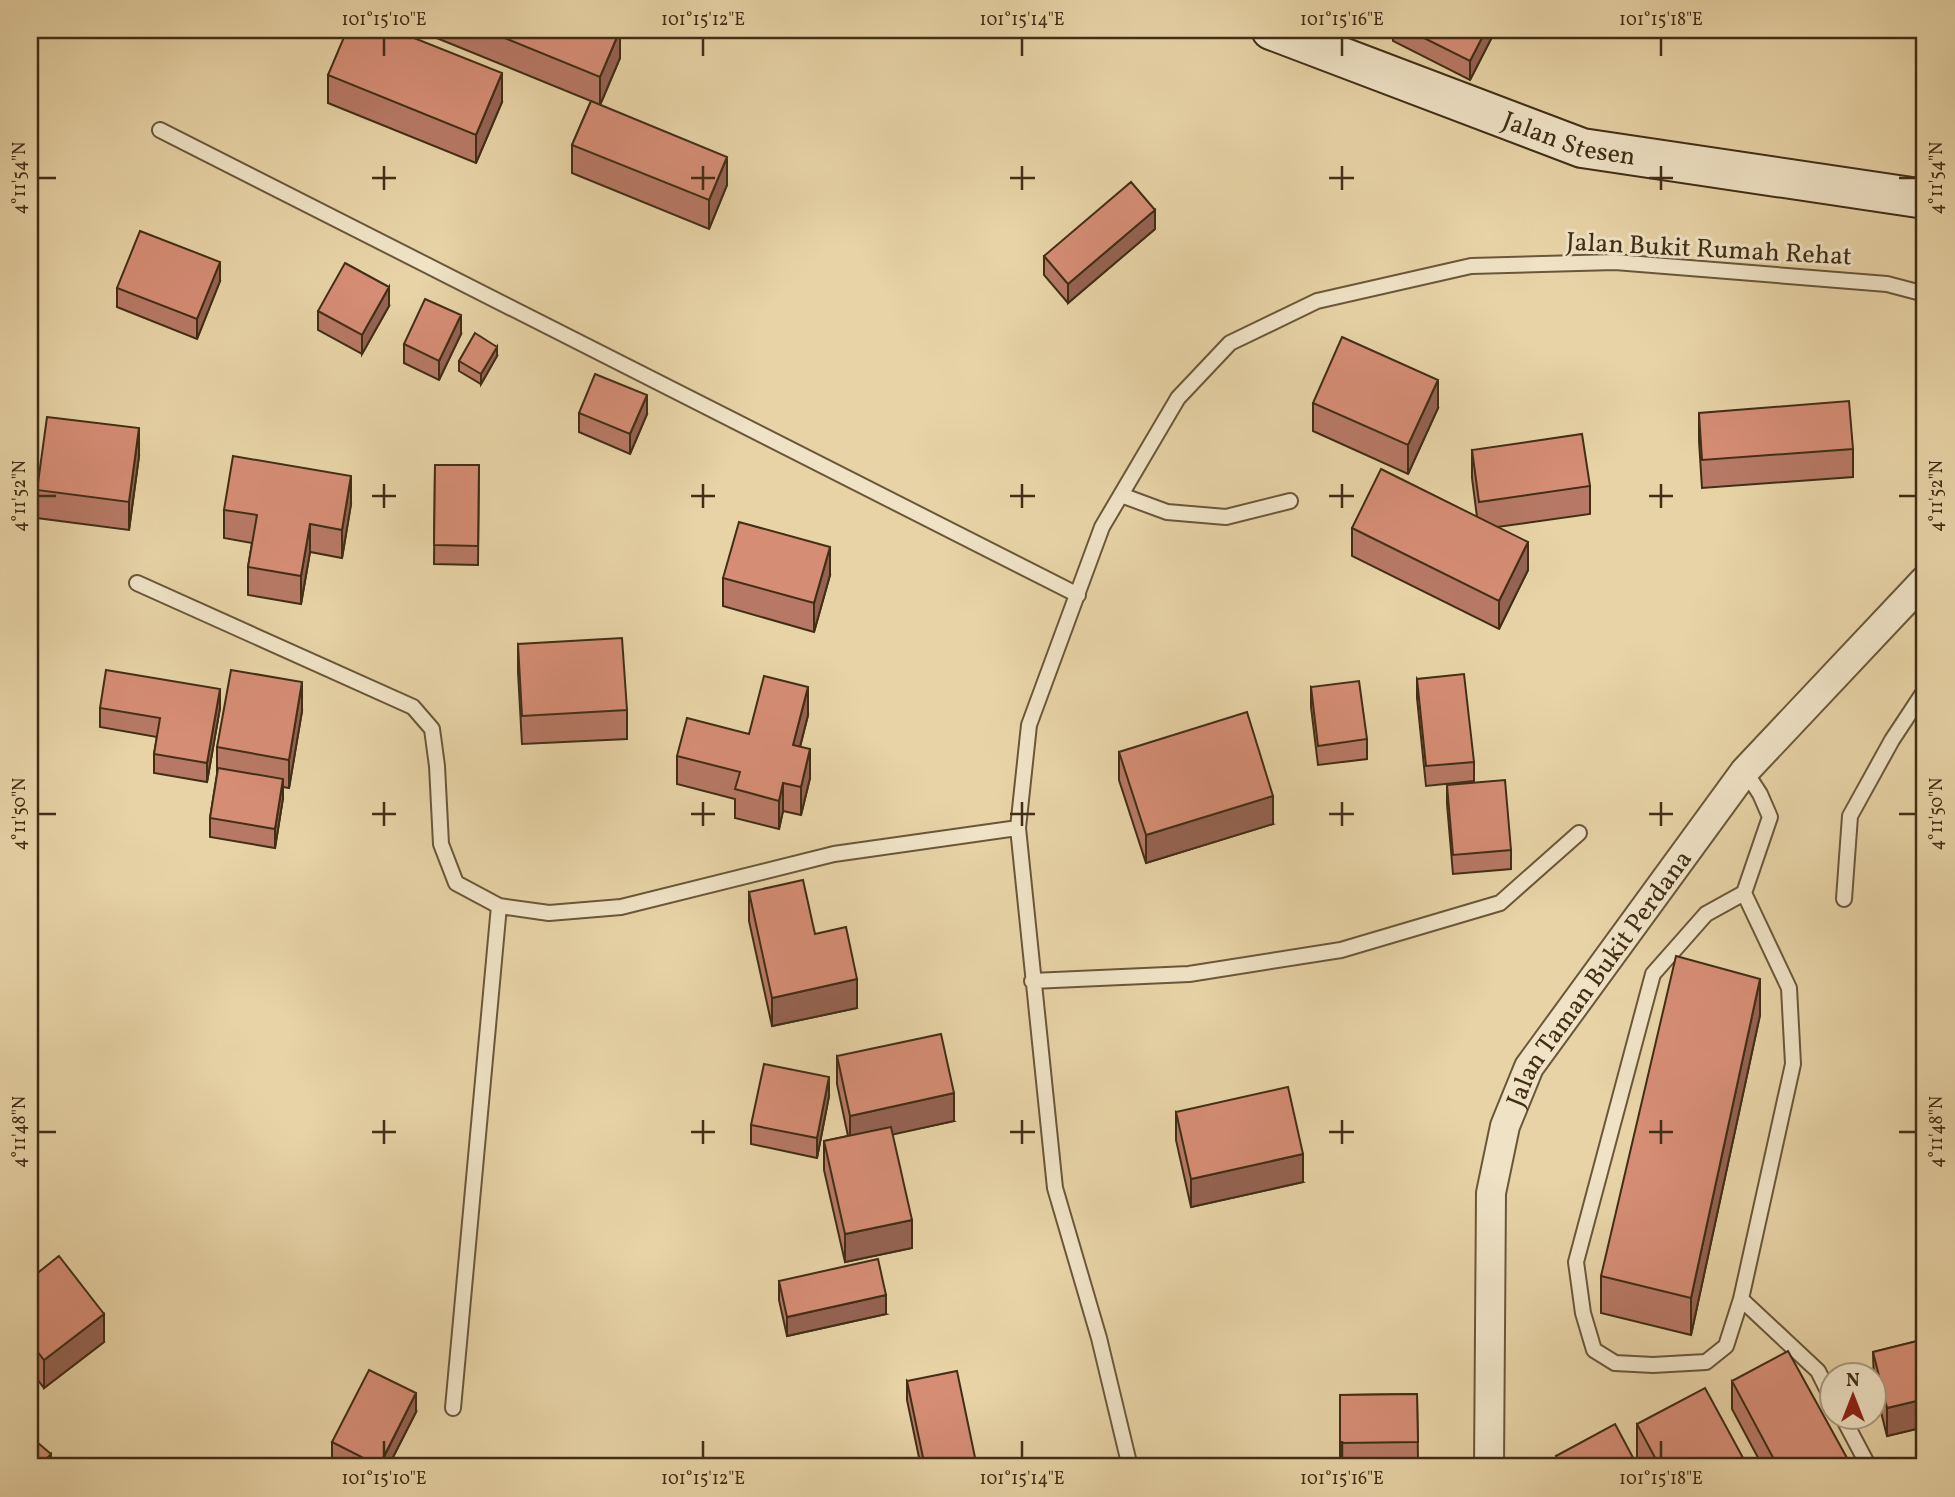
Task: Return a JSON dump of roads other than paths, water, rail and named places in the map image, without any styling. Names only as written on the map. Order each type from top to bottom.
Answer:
[{"type":"main road","name":"Jalan Stesen","points":[[1271,30],[1582,148],[1925,199]]},
{"type":"street","name":"Jalan Taman Bukit Perdana","points":[[1489,1467],[1491,1193],[1505,1125],[1529,1067],[1745,771],[1925,580]]},
{"type":"lane","points":[[160,130],[1078,595]]},
{"type":"lane","name":"Jalan Bukit Rumah Rehat","points":[[1130,1467],[1099,1338],[1055,1188],[1018,828],[1029,725],[1102,527],[1178,398],[1230,343],[1317,301],[1471,266],[1615,262],[1887,284],[1925,294]]},
{"type":"lane","points":[[1121,495],[1167,512],[1226,517],[1290,501]]},
{"type":"lane","points":[[137,583],[413,706],[432,729],[438,766],[441,844],[456,883],[499,906],[550,913],[621,907],[834,854],[1018,828]]},
{"type":"lane","points":[[1844,899],[1850,816],[1892,740],[1925,690]]},
{"type":"lane","points":[[1744,892],[1789,988],[1793,1064],[1741,1300],[1726,1346],[1706,1362],[1615,1363],[1594,1350],[1583,1313],[1576,1262],[1653,974],[1706,914],[1744,892],[1770,817],[1760,793],[1745,771]]},
{"type":"lane","points":[[1032,981],[1189,974],[1341,950],[1500,903],[1579,833]]},
{"type":"lane","points":[[453,1408],[499,906]]},
{"type":"lane","points":[[1741,1300],[1818,1371]]},
{"type":"lane","points":[[1849,1430],[1869,1467]]}]
